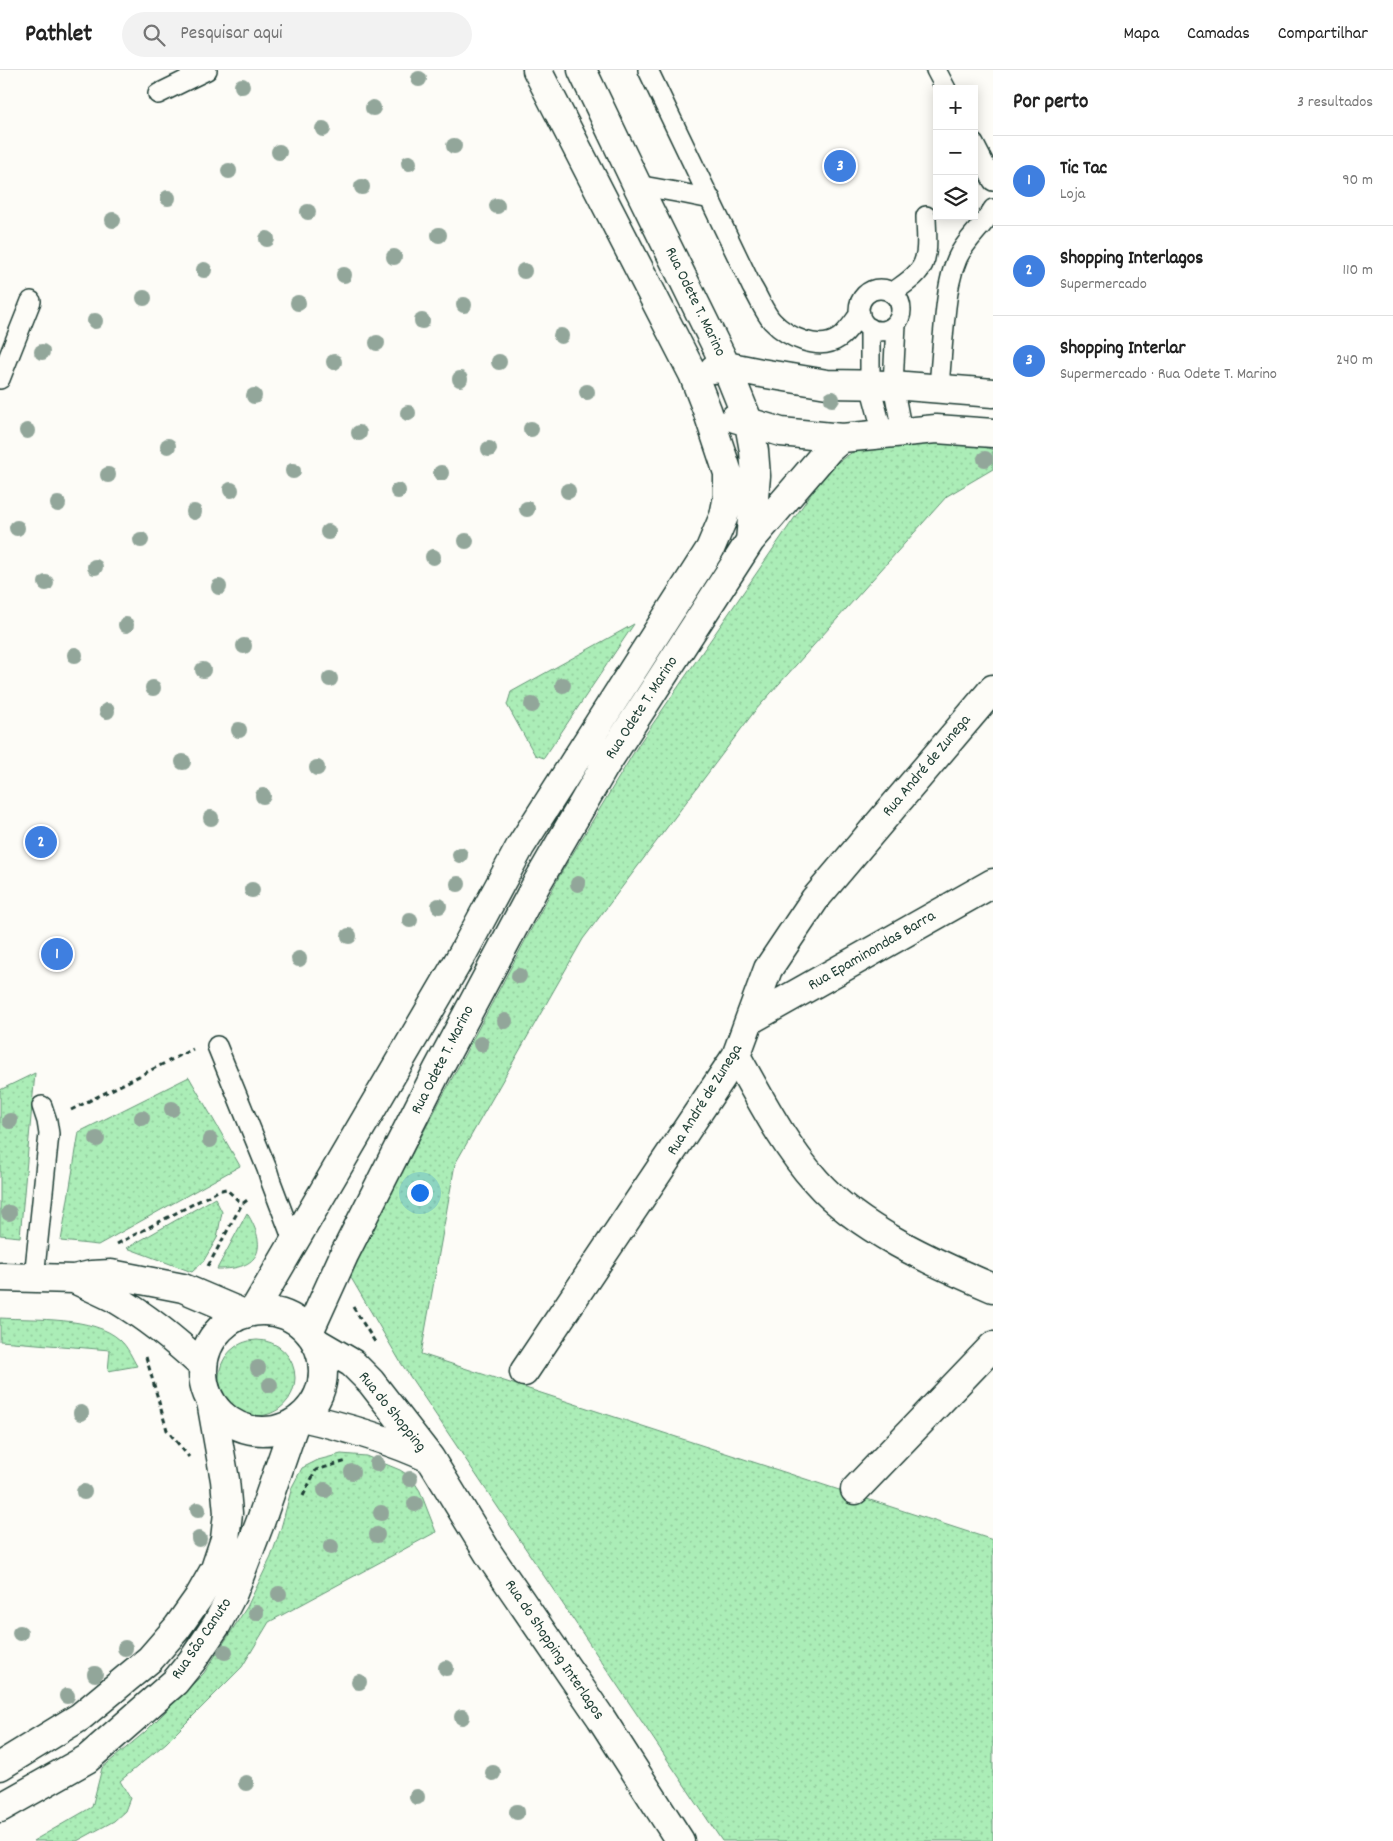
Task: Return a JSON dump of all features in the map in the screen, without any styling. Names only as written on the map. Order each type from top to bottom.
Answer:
[{"type":"street","name":"Rua Odete T. Marino","points":[[248,1313],[294,1243],[463,953],[520,847],[710,549],[724,516],[728,496],[728,473],[693,374],[537,70]]},
{"type":"street","name":"Rua Odete T. Marino","points":[[313,1337],[333,1280],[433,1080],[537,883],[604,768],[750,541],[756,476],[749,423],[726,366],[582,70]]},
{"type":"street","points":[[693,374],[726,366],[761,374],[827,384],[939,388],[993,393]]},
{"type":"street","points":[[936,428],[939,388]]},
{"type":"street","points":[[707,410],[781,432],[842,438],[936,428],[993,432]]},
{"type":"street","points":[[750,541],[829,449],[842,438]]},
{"type":"street","name":"Rua André de Zunega","points":[[524,1372],[736,1056],[768,969],[815,899],[993,689]]},
{"type":"street","name":"Rua Epaminondas Barra","points":[[750,1020],[993,883]]},
{"type":"street","points":[[736,1056],[764,1105],[792,1148],[815,1180],[841,1206],[914,1252],[993,1288]]},
{"type":"street","points":[[0,1278],[82,1277],[112,1274],[191,1290],[248,1313]]},
{"type":"street","points":[[82,1277],[155,1326],[203,1366]]},
{"type":"street","points":[[266,1310],[284,1314],[300,1324],[313,1337],[322,1358],[323,1381],[315,1402],[298,1419],[282,1428],[262,1431],[242,1427],[224,1416],[211,1401],[204,1384],[203,1366],[210,1342],[226,1324],[248,1313],[266,1310]]},
{"type":"street","name":"Rua do Shopping","points":[[313,1337],[352,1363],[371,1382],[430,1458]]},
{"type":"street","points":[[855,1490],[993,1346]]},
{"type":"street","name":"Rua São Canuto","points":[[0,1766],[80,1717],[150,1659],[178,1628],[199,1597],[215,1569],[226,1539],[228,1513],[225,1480],[211,1401]]},
{"type":"street","name":"Rua do Shopping","points":[[298,1419],[360,1431],[406,1447],[430,1458]]},
{"type":"street","name":"Rua São Canuto","points":[[0,1808],[87,1759],[174,1682],[192,1661],[217,1624],[233,1593],[298,1419]]},
{"type":"street","name":"Rua do Shopping Interlagos","points":[[430,1458],[490,1556],[601,1718],[680,1841]]},
{"type":"lane","points":[[158,94],[207,70]]},
{"type":"lane","points":[[648,70],[752,288],[772,320],[786,333],[806,342],[823,344],[840,338],[865,321]]},
{"type":"lane","points":[[936,70],[944,85]]},
{"type":"lane","points":[[978,152],[993,181]]},
{"type":"lane","points":[[637,186],[710,199]]},
{"type":"lane","points":[[939,388],[950,276],[957,257],[969,240],[986,222],[993,210]]},
{"type":"lane","points":[[892,293],[917,274],[923,266],[926,257],[926,216]]},
{"type":"lane","points":[[882,385],[901,307],[898,299],[892,293],[877,290],[864,298],[860,306],[882,385],[892,433]]},
{"type":"lane","points":[[0,379],[31,301]]},
{"type":"lane","points":[[865,321],[879,331],[889,329],[896,324]]},
{"type":"lane","points":[[217,1046],[267,1169],[270,1182],[294,1243]]},
{"type":"lane","points":[[34,1278],[48,1134],[44,1114]]},
{"type":"path","points":[[44,1114],[196,1047]]},
{"type":"path","points":[[191,1290],[204,1274],[242,1204],[270,1182]]},
{"type":"path","points":[[82,1277],[112,1247],[218,1191],[226,1189],[242,1204]]},
{"type":"path","points":[[333,1280],[348,1290],[354,1310],[375,1340],[371,1382]]},
{"type":"path","points":[[155,1326],[146,1355],[167,1430],[196,1465],[225,1480]]},
{"type":"path","points":[[269,1496],[298,1507],[316,1470],[352,1459],[360,1431]]},
{"type":"green space","points":[[929,439],[978,444],[993,450],[993,469],[947,496],[754,712],[583,939],[455,1164],[421,1354],[993,1540],[993,1841],[722,1841],[401,1363],[350,1276],[354,1263],[561,873],[639,744],[815,488],[838,462],[857,449]]},
{"type":"green space","points":[[634,624],[544,758],[535,755],[507,705],[511,692]]},
{"type":"green space","points":[[35,1073],[20,1237],[0,1235],[0,1090]]},
{"type":"green space","points":[[189,1077],[240,1166],[98,1245],[61,1241],[79,1132]]},
{"type":"green space","points":[[215,1198],[222,1212],[217,1238],[203,1262],[192,1272],[127,1248]]},
{"type":"green space","points":[[247,1213],[254,1225],[257,1236],[258,1246],[256,1254],[251,1261],[243,1265],[217,1269]]},
{"type":"green space","points":[[0,1318],[63,1321],[95,1327],[109,1332],[120,1340],[128,1349],[137,1366],[108,1371],[110,1350],[0,1341]]},
{"type":"green space","points":[[250,1340],[264,1340],[278,1346],[289,1357],[295,1371],[292,1393],[284,1405],[264,1416],[250,1416],[236,1410],[225,1399],[219,1385],[219,1371],[225,1357],[236,1346]]},
{"type":"green space","points":[[341,1454],[366,1456],[400,1470],[411,1477],[420,1491],[436,1532],[269,1622],[242,1667],[166,1743],[120,1781],[130,1798],[125,1811],[114,1821],[77,1841],[33,1841],[92,1807],[102,1768],[145,1732],[204,1673],[247,1607],[271,1557],[292,1487],[302,1468],[318,1460]]},
{"type":"place","name":"Shopping Interlar","points":[[840,166]]},
{"type":"place","name":"Shopping Interlagos","points":[[41,842]]},
{"type":"place","name":"Tic Tac","points":[[57,954]]}]
